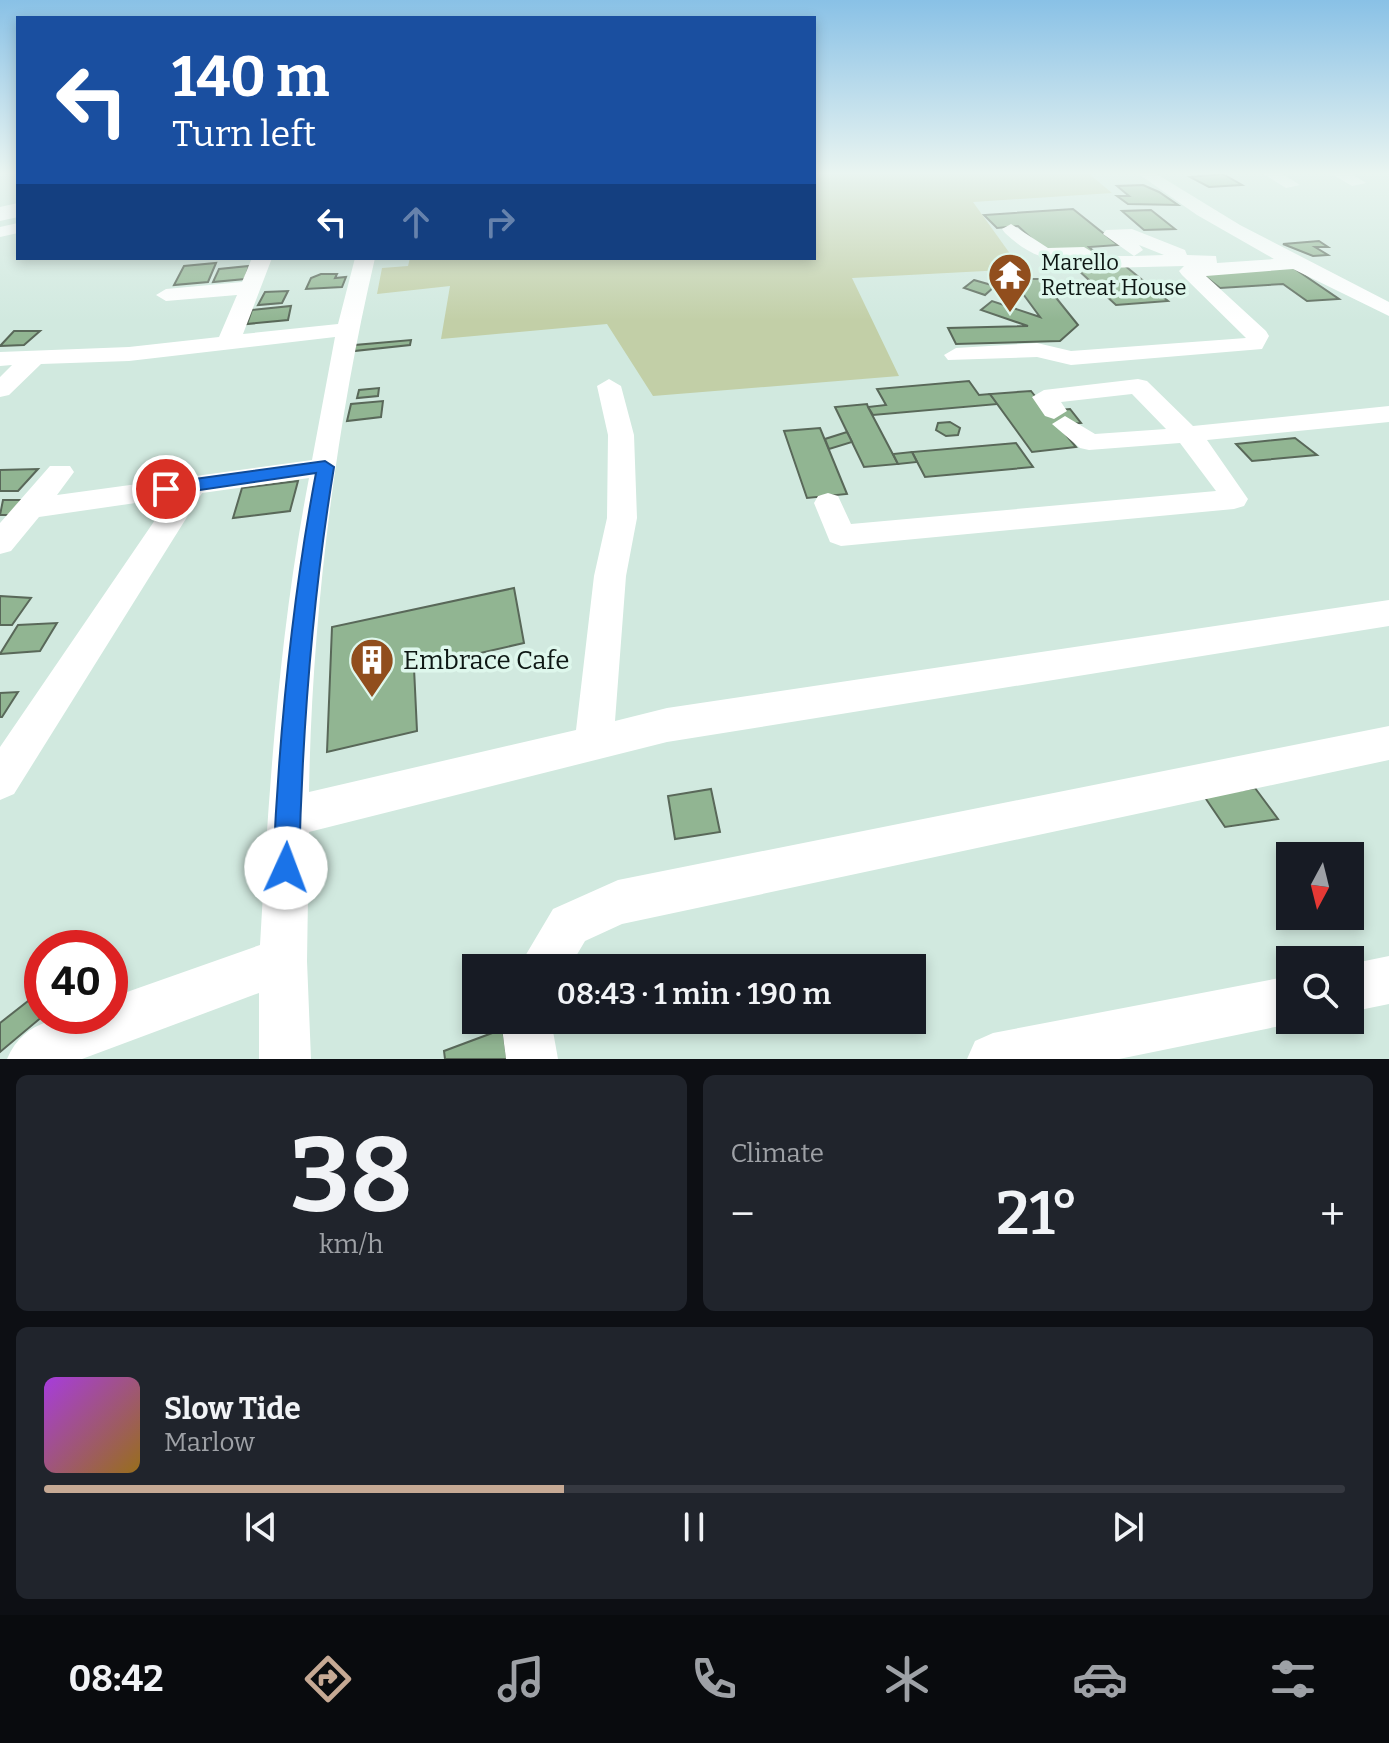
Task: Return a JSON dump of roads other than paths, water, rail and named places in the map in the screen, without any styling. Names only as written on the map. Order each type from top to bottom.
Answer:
[{"type":"street","points":[[1223,222],[1287,259],[1389,310]]},
{"type":"street","points":[[1134,250],[1112,234],[1111,228],[1197,261]]},
{"type":"street","points":[[1011,229],[1036,253],[1048,256],[1197,261],[1287,259]]},
{"type":"street","points":[[1094,256],[1164,249]]},
{"type":"street","points":[[956,355],[1037,350],[1071,358],[1254,344],[1258,336],[1189,271],[1287,259]]},
{"type":"street","points":[[228,343],[261,260]]},
{"type":"street","points":[[285,1059],[283,961],[291,733],[306,578],[348,329],[365,260]]},
{"type":"street","points":[[166,295],[249,288]]},
{"type":"street","points":[[0,359],[129,354],[348,329]]},
{"type":"street","points":[[0,390],[34,358]]},
{"type":"street","points":[[594,742],[610,576],[622,518],[621,435],[609,386]]},
{"type":"street","points":[[828,503],[841,535],[1234,499],[1228,487],[1185,434],[1138,386],[1044,397],[1060,417],[1089,442],[1185,434],[1389,414]]},
{"type":"street","points":[[30,508],[325,467]]},
{"type":"street","points":[[0,543],[60,472]]},
{"type":"street","points":[[0,781],[193,485]]},
{"type":"street","points":[[288,817],[667,725],[1389,613]]},
{"type":"street","points":[[551,954],[569,925],[618,902],[1389,743]]},
{"type":"street","points":[[33,1059],[47,1048],[125,1017],[283,961]]},
{"type":"street","points":[[1364,985],[1389,980]]},
{"type":"street","points":[[993,1059],[1276,1003]]},
{"type":"street","points":[[528,1034],[532,1059]]},
{"type":"place","name":"Marello Retreat House","points":[[1010,314]]},
{"type":"place","name":"Embrace Cafe","points":[[372,699]]}]
